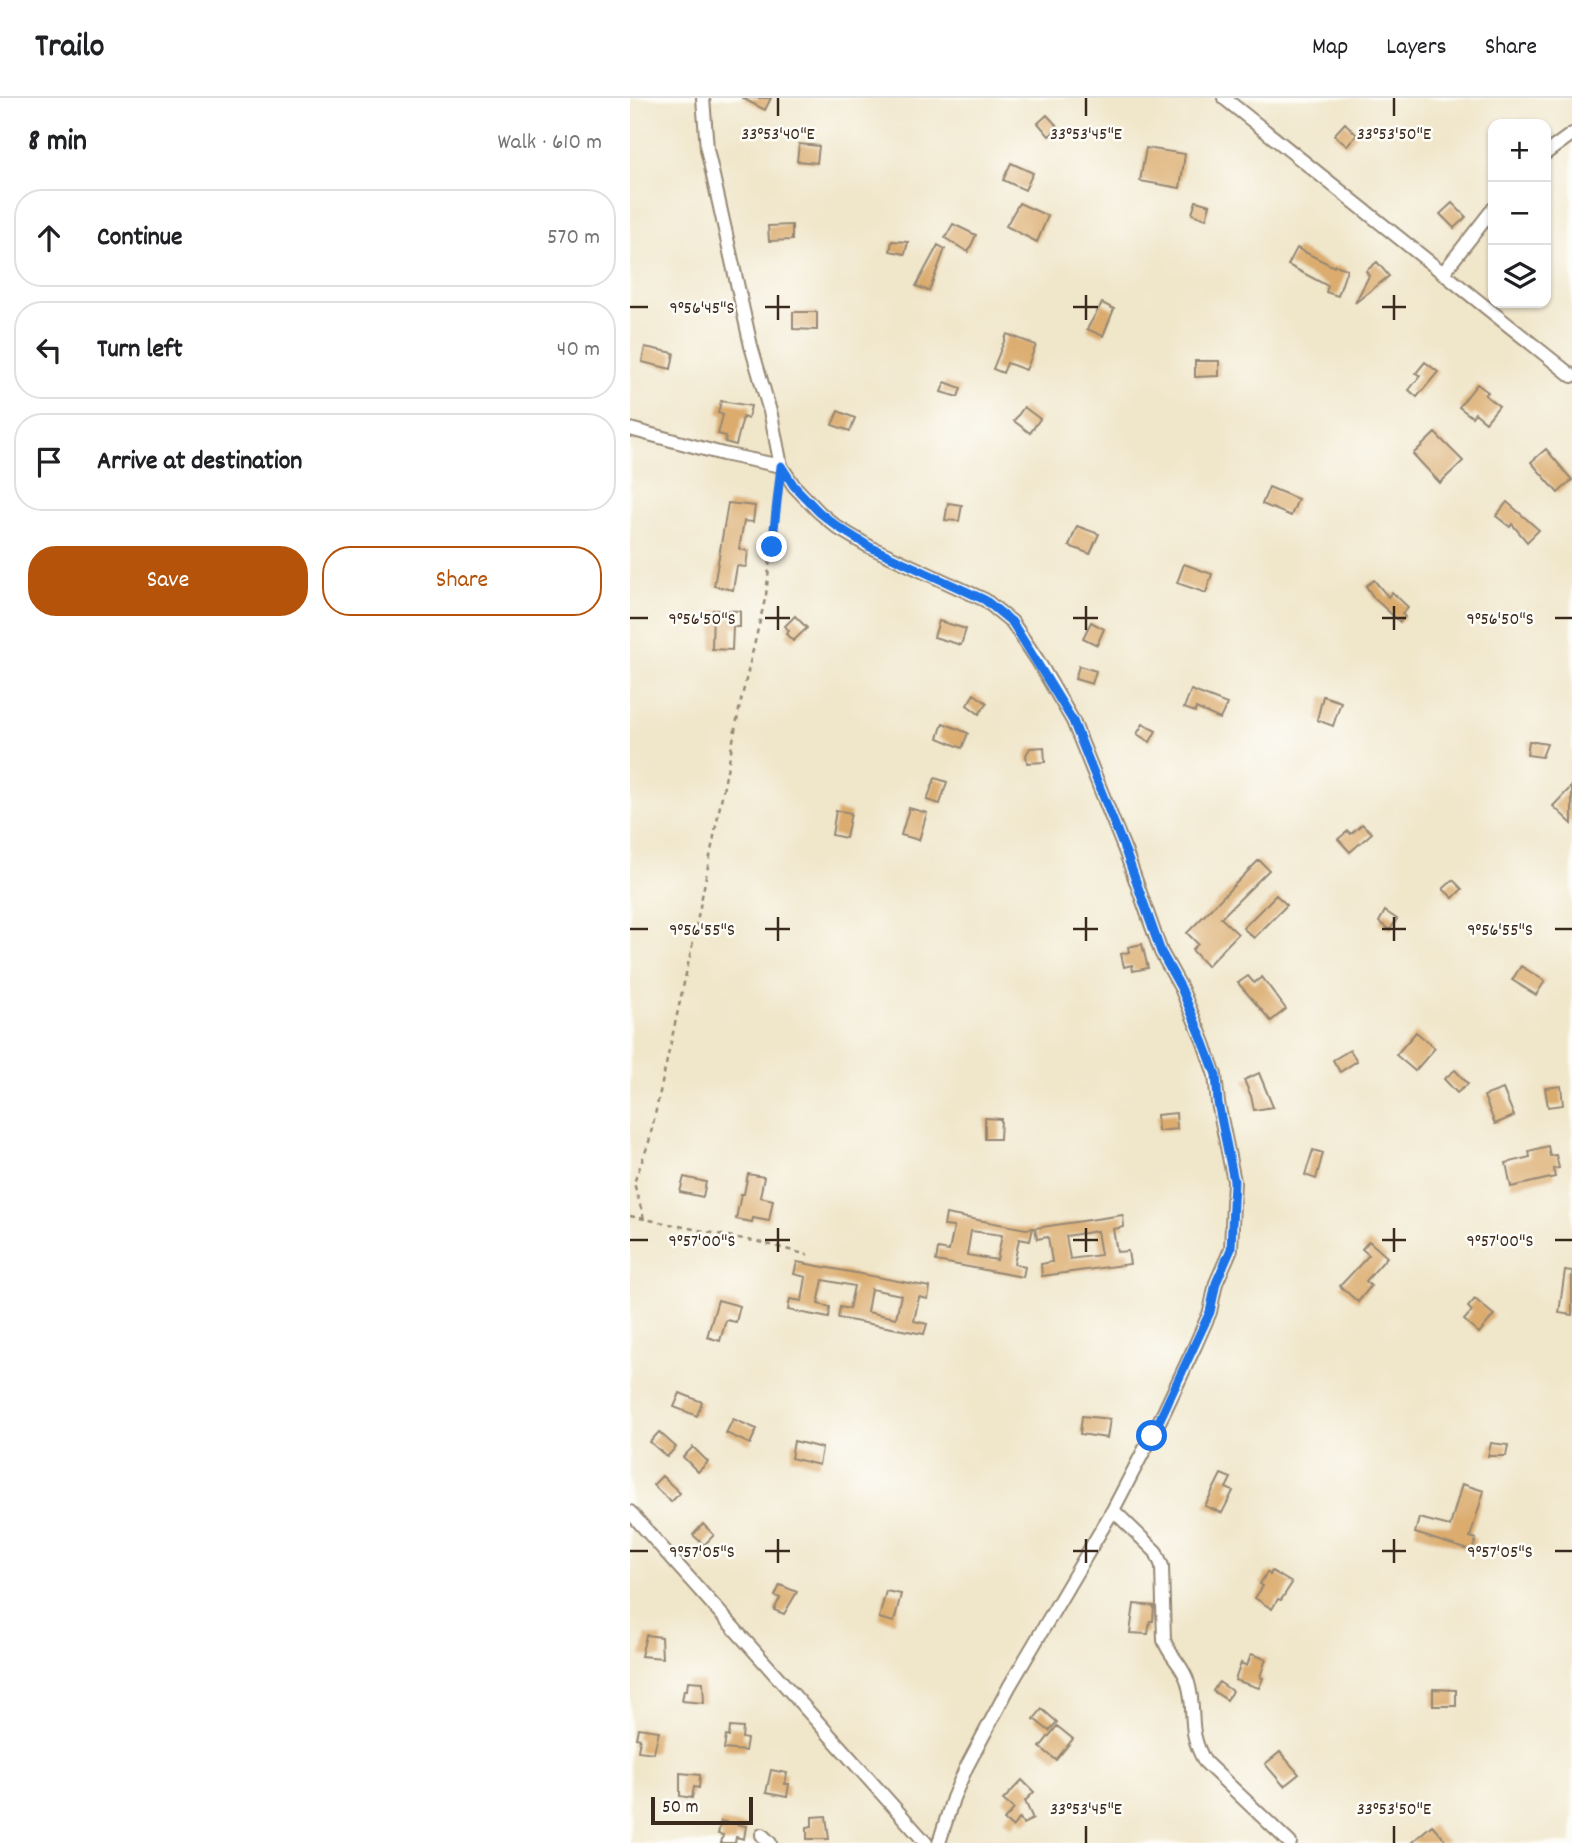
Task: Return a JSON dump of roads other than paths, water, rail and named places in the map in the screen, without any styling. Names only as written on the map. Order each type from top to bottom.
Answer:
[{"type":"street","points":[[703,98],[707,149],[781,466],[794,486],[838,527],[870,547],[985,600],[1012,622],[1073,721],[1126,853],[1161,952],[1181,988],[1216,1075],[1218,1103],[1234,1181],[1231,1249],[1216,1283],[1210,1312],[1195,1346],[1164,1412],[1112,1510],[1009,1687],[966,1768],[939,1843]]},
{"type":"street","points":[[1224,98],[1572,376]]},
{"type":"street","points":[[1551,149],[1572,134]]},
{"type":"street","points":[[1443,273],[1488,215]]},
{"type":"street","points":[[630,429],[723,454],[781,466]]},
{"type":"street","points":[[1112,1510],[1156,1552],[1163,1566],[1164,1640],[1187,1678],[1192,1735],[1198,1750],[1205,1762],[1290,1843]]},
{"type":"street","points":[[630,1512],[926,1843]]}]
